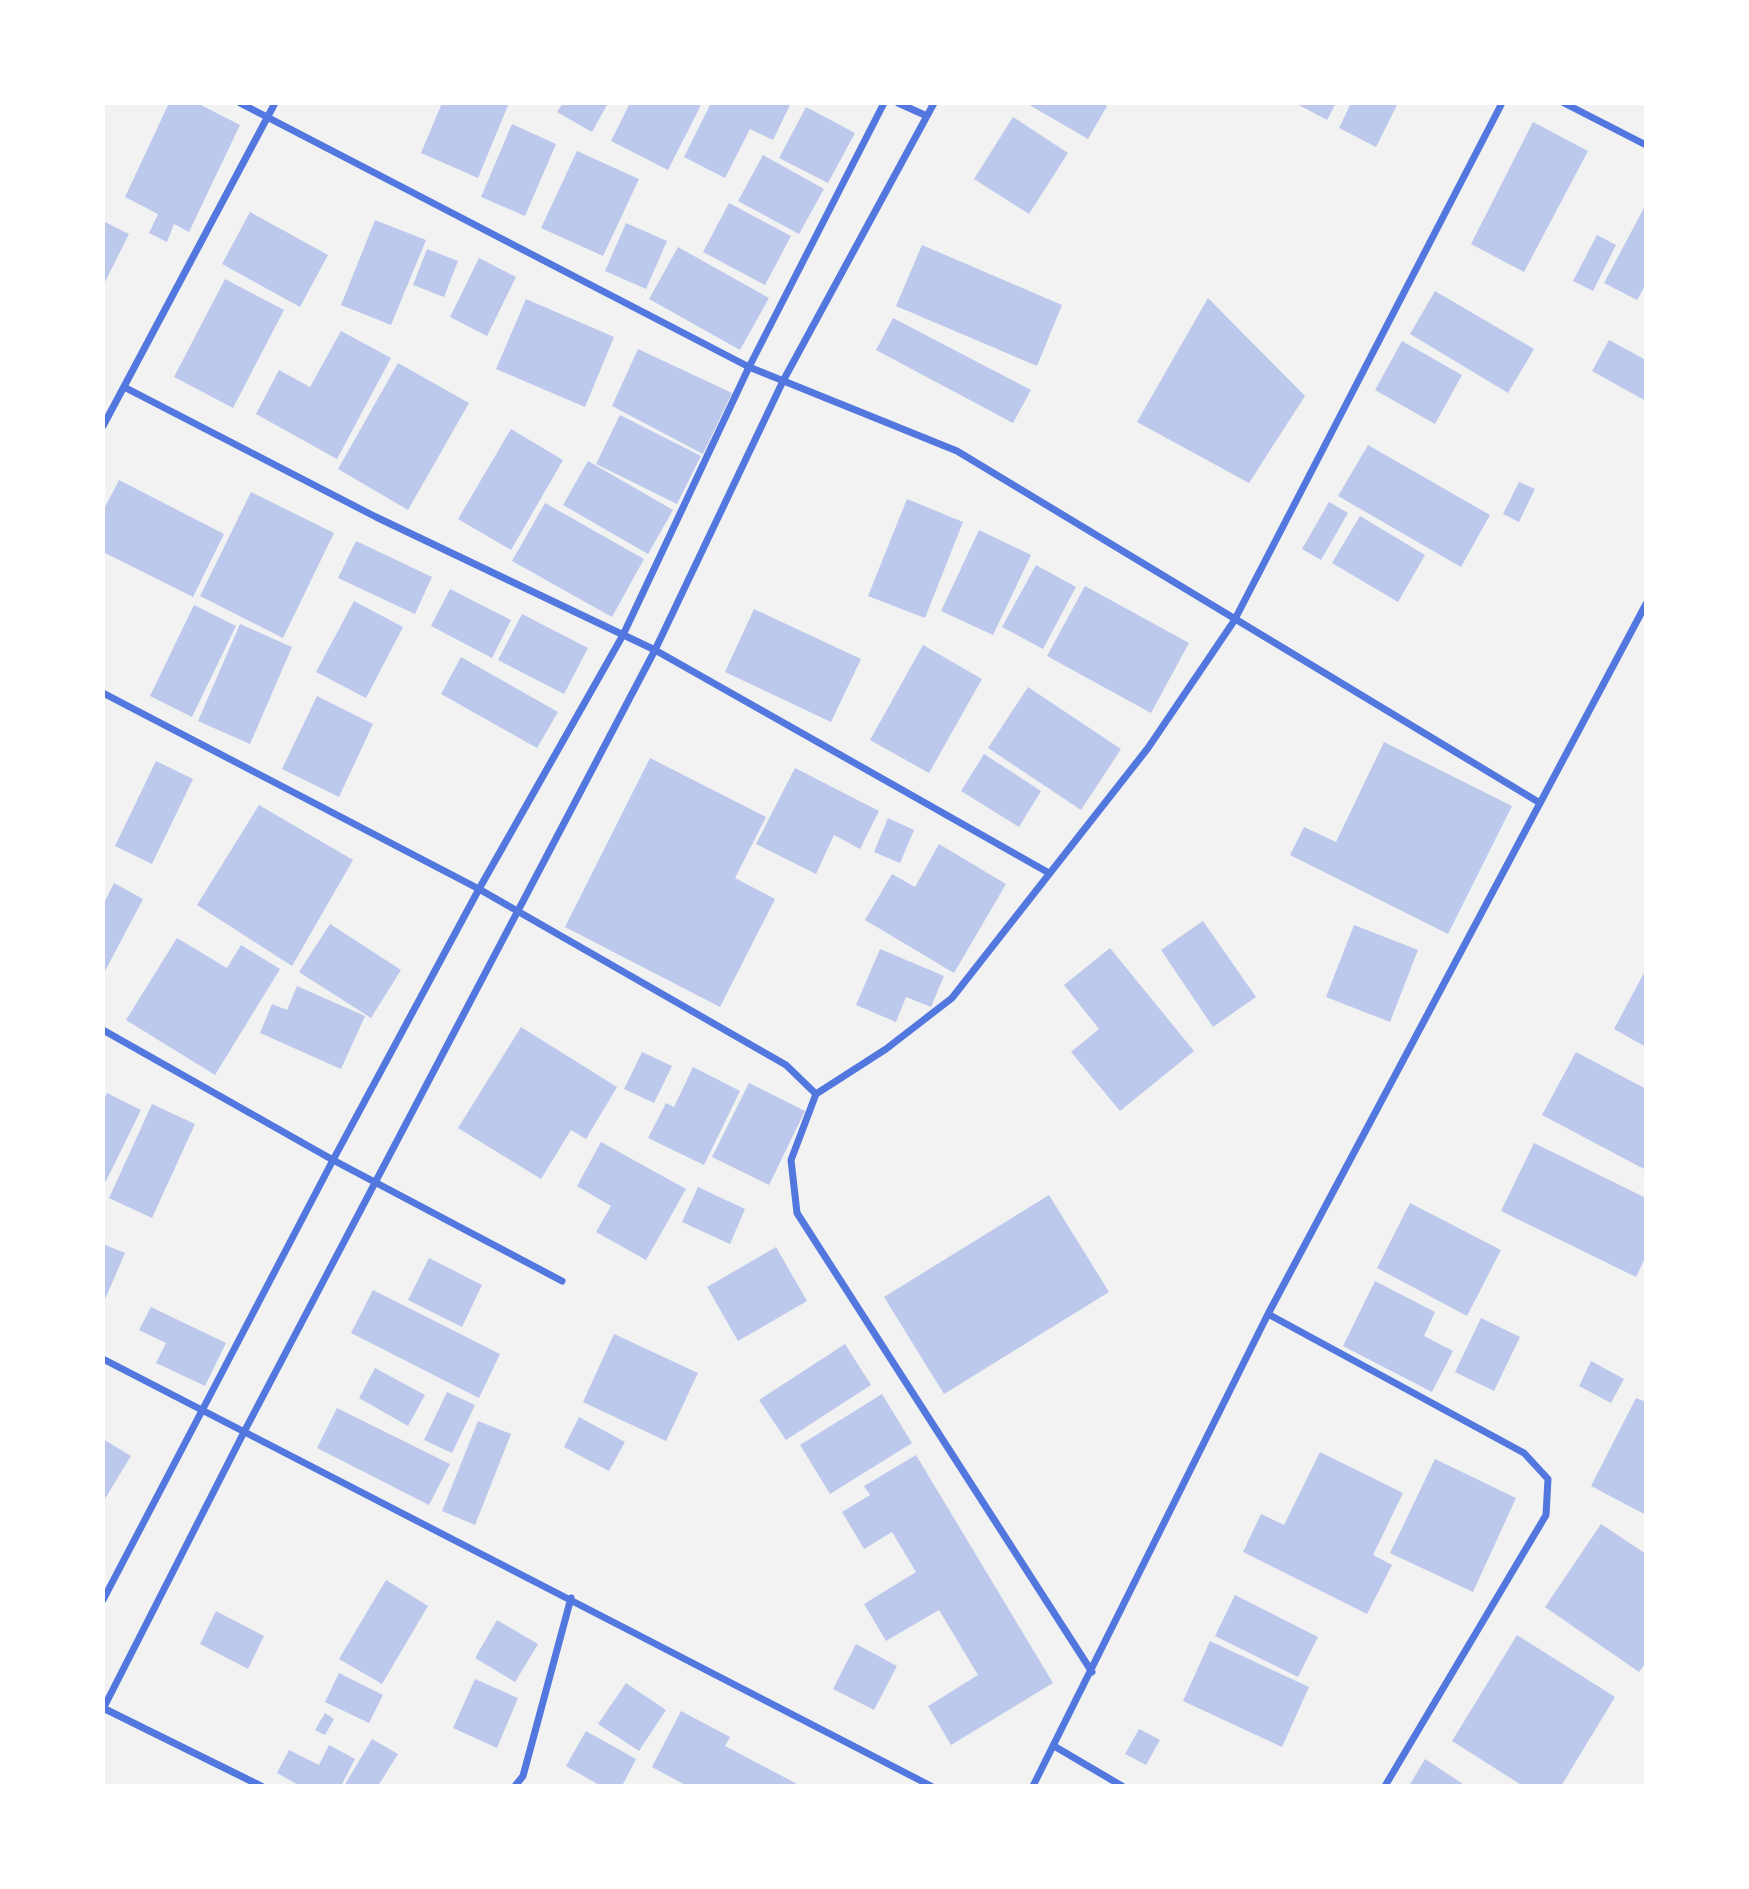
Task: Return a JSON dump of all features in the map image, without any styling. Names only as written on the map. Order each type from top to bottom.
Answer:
[{"type":"street","points":[[240,103],[749,367],[957,452],[1540,803]]},
{"type":"street","points":[[103,426],[275,103]]},
{"type":"street","points":[[103,1600],[333,1160],[479,889],[624,635],[749,367],[884,103]]},
{"type":"street","points":[[898,103],[927,116]]},
{"type":"street","points":[[261,1786],[103,1708],[244,1432],[656,650],[783,381],[934,103]]},
{"type":"street","points":[[1092,1672],[797,1213],[792,1160],[816,1094],[886,1049],[952,998],[1148,748],[1234,621],[1502,103]]},
{"type":"street","points":[[1564,103],[1646,145]]},
{"type":"street","points":[[124,387],[376,517],[656,650],[1049,873]]},
{"type":"street","points":[[1033,1786],[1268,1314],[1646,604]]},
{"type":"street","points":[[103,693],[520,912],[786,1065],[816,1094]]},
{"type":"street","points":[[103,1030],[333,1160],[562,1281]]},
{"type":"street","points":[[1268,1314],[1524,1453],[1548,1479],[1546,1515],[1385,1786]]},
{"type":"street","points":[[103,1359],[204,1408],[244,1432],[572,1598],[931,1786]]},
{"type":"street","points":[[514,1786],[523,1776],[572,1598]]},
{"type":"street","points":[[1054,1746],[1122,1786]]},
{"type":"building","points":[[169,103],[197,103],[240,125],[189,232],[174,224],[167,242],[149,233],[158,214],[125,197]]},
{"type":"building","points":[[442,103],[509,103],[478,178],[421,153]]},
{"type":"building","points":[[563,103],[608,103],[592,132],[557,112]]},
{"type":"building","points":[[630,103],[702,103],[668,170],[611,141]]},
{"type":"building","points":[[711,103],[791,103],[773,140],[750,129],[725,178],[684,157]]},
{"type":"building","points":[[1026,103],[1102,103],[1107,106],[1088,139]]},
{"type":"building","points":[[1295,103],[1336,103],[1327,120]]},
{"type":"building","points":[[1351,103],[1398,103],[1376,147],[1339,128]]},
{"type":"building","points":[[806,107],[855,133],[828,183],[779,158]]},
{"type":"building","points":[[1013,117],[1068,153],[1029,214],[974,179]]},
{"type":"building","points":[[1533,122],[1588,151],[1524,272],[1471,244]]},
{"type":"building","points":[[512,124],[556,144],[525,216],[481,197]]},
{"type":"building","points":[[577,151],[639,179],[603,256],[541,228]]},
{"type":"building","points":[[763,155],[824,189],[799,234],[738,201]]},
{"type":"building","points":[[729,203],[791,236],[765,285],[703,252]]},
{"type":"building","points":[[1646,204],[1646,284],[1637,300],[1604,283]]},
{"type":"building","points":[[250,212],[328,255],[300,307],[222,264]]},
{"type":"building","points":[[375,220],[426,240],[391,325],[341,305]]},
{"type":"building","points":[[103,221],[129,234],[103,286]]},
{"type":"building","points":[[626,223],[667,241],[646,289],[605,271]]},
{"type":"building","points":[[1597,235],[1616,245],[1593,291],[1573,281]]},
{"type":"building","points":[[922,245],[1062,305],[1037,366],[896,306]]},
{"type":"building","points":[[678,247],[769,298],[740,350],[649,299]]},
{"type":"building","points":[[427,249],[458,261],[444,297],[413,285]]},
{"type":"building","points":[[479,258],[516,277],[487,336],[450,317]]},
{"type":"building","points":[[225,279],[284,310],[233,408],[174,377]]},
{"type":"building","points":[[1435,291],[1534,349],[1508,393],[1410,334]]},
{"type":"building","points":[[1208,298],[1305,396],[1249,483],[1137,422]]},
{"type":"building","points":[[526,299],[614,337],[585,407],[496,369]]},
{"type":"building","points":[[893,318],[1031,390],[1013,423],[876,350]]},
{"type":"building","points":[[341,331],[391,358],[337,459],[256,414],[279,370],[310,387]]},
{"type":"building","points":[[1609,340],[1646,360],[1646,401],[1592,371]]},
{"type":"building","points":[[1402,341],[1462,375],[1435,424],[1375,390]]},
{"type":"building","points":[[638,349],[732,393],[703,454],[612,406]]},
{"type":"building","points":[[398,363],[469,403],[408,510],[338,469]]},
{"type":"building","points":[[620,415],[701,456],[677,504],[596,464]]},
{"type":"building","points":[[511,429],[563,460],[511,550],[458,519]]},
{"type":"building","points":[[1368,445],[1490,515],[1461,567],[1338,496]]},
{"type":"building","points":[[588,461],[673,510],[648,554],[563,505]]},
{"type":"building","points":[[119,480],[224,534],[193,597],[103,552],[103,511]]},
{"type":"building","points":[[1519,482],[1535,489],[1519,522],[1503,514]]},
{"type":"building","points":[[251,492],[334,533],[283,638],[200,596]]},
{"type":"building","points":[[907,499],[963,522],[925,618],[868,596]]},
{"type":"building","points":[[1329,502],[1348,513],[1321,560],[1302,549]]},
{"type":"building","points":[[545,503],[644,559],[612,617],[512,561]]},
{"type":"building","points":[[1360,516],[1425,555],[1398,602],[1332,563]]},
{"type":"building","points":[[979,530],[1031,555],[993,635],[941,611]]},
{"type":"building","points":[[356,541],[432,577],[415,614],[338,578]]},
{"type":"building","points":[[1036,565],[1076,587],[1043,649],[1002,627]]},
{"type":"building","points":[[1085,586],[1189,643],[1151,713],[1047,656]]},
{"type":"building","points":[[450,589],[511,620],[492,658],[431,626]]},
{"type":"building","points":[[354,601],[403,627],[366,698],[316,672]]},
{"type":"building","points":[[194,605],[236,626],[192,717],[150,696]]},
{"type":"building","points":[[754,609],[861,659],[831,722],[725,672]]},
{"type":"building","points":[[522,614],[588,648],[564,694],[498,660]]},
{"type":"building","points":[[240,624],[292,647],[250,744],[198,721]]},
{"type":"building","points":[[923,645],[982,679],[929,773],[870,740]]},
{"type":"building","points":[[461,657],[558,712],[537,748],[441,694]]},
{"type":"building","points":[[1028,687],[1121,749],[1081,810],[988,748]]},
{"type":"building","points":[[317,696],[373,724],[339,797],[282,769]]},
{"type":"building","points":[[1384,742],[1512,806],[1448,934],[1290,855],[1304,827],[1336,842]]},
{"type":"building","points":[[984,754],[1041,791],[1019,827],[961,791]]},
{"type":"building","points":[[650,758],[766,817],[735,878],[775,899],[720,1007],[565,927]]},
{"type":"building","points":[[156,761],[193,779],[152,864],[115,846]]},
{"type":"building","points":[[795,768],[879,811],[860,849],[834,835],[816,874],[756,844]]},
{"type":"building","points":[[259,805],[353,860],[292,966],[197,905]]},
{"type":"building","points":[[888,818],[914,830],[900,863],[874,852]]},
{"type":"building","points":[[939,844],[1006,884],[954,973],[865,920],[892,874],[915,887]]},
{"type":"building","points":[[114,883],[143,899],[103,975],[103,905]]},
{"type":"building","points":[[1203,921],[1256,997],[1213,1027],[1161,950]]},
{"type":"building","points":[[330,924],[401,970],[371,1018],[299,972]]},
{"type":"building","points":[[1354,925],[1418,950],[1390,1022],[1326,997]]},
{"type":"building","points":[[177,938],[227,968],[241,945],[280,969],[215,1075],[126,1020]]},
{"type":"building","points":[[1110,948],[1194,1051],[1120,1111],[1071,1052],[1099,1029],[1064,985]]},
{"type":"building","points":[[880,949],[944,976],[931,1007],[906,997],[896,1022],[856,1005]]},
{"type":"building","points":[[1646,969],[1646,1047],[1614,1029]]},
{"type":"building","points":[[297,986],[365,1016],[341,1069],[260,1033],[272,1004],[287,1010]]},
{"type":"building","points":[[521,1027],[617,1087],[586,1139],[571,1130],[541,1179],[458,1128]]},
{"type":"building","points":[[642,1052],[672,1066],[654,1103],[624,1089]]},
{"type":"building","points":[[1576,1052],[1646,1089],[1646,1170],[1542,1115]]},
{"type":"building","points":[[693,1067],[740,1091],[704,1165],[648,1138],[666,1103],[674,1107]]},
{"type":"building","points":[[749,1083],[805,1111],[769,1185],[712,1157]]},
{"type":"building","points":[[107,1093],[141,1110],[103,1187],[103,1101]]},
{"type":"building","points":[[152,1104],[195,1124],[152,1218],[109,1198]]},
{"type":"building","points":[[601,1142],[686,1189],[646,1260],[596,1232],[611,1206],[577,1186]]},
{"type":"building","points":[[1534,1143],[1646,1198],[1646,1256],[1636,1277],[1501,1211]]},
{"type":"building","points":[[698,1187],[745,1209],[730,1244],[682,1222]]},
{"type":"building","points":[[1049,1195],[1109,1292],[944,1394],[884,1297]]},
{"type":"building","points":[[1410,1203],[1501,1250],[1467,1316],[1377,1268]]},
{"type":"building","points":[[103,1244],[125,1253],[103,1304]]},
{"type":"building","points":[[776,1247],[807,1301],[738,1341],[707,1287]]},
{"type":"building","points":[[429,1258],[482,1285],[462,1327],[408,1300]]},
{"type":"building","points":[[1375,1281],[1435,1312],[1424,1336],[1453,1351],[1432,1392],[1343,1346]]},
{"type":"building","points":[[373,1290],[500,1354],[479,1398],[351,1333]]},
{"type":"building","points":[[151,1307],[226,1343],[205,1386],[156,1363],[166,1343],[139,1330]]},
{"type":"building","points":[[1481,1318],[1520,1337],[1494,1391],[1455,1372]]},
{"type":"building","points":[[614,1334],[698,1373],[666,1441],[583,1402]]},
{"type":"building","points":[[845,1344],[871,1385],[786,1440],[759,1400]]},
{"type":"building","points":[[1591,1361],[1624,1379],[1611,1403],[1579,1386]]},
{"type":"building","points":[[375,1368],[425,1395],[408,1426],[359,1398]]},
{"type":"building","points":[[447,1392],[475,1405],[452,1453],[424,1440]]},
{"type":"building","points":[[882,1394],[912,1443],[830,1494],[800,1445]]},
{"type":"building","points":[[1636,1398],[1646,1402],[1646,1515],[1591,1486]]},
{"type":"building","points":[[337,1408],[450,1464],[429,1505],[317,1448]]},
{"type":"building","points":[[579,1417],[625,1442],[609,1471],[564,1447]]},
{"type":"building","points":[[478,1421],[511,1434],[475,1525],[442,1511]]},
{"type":"building","points":[[103,1439],[131,1456],[103,1502]]},
{"type":"building","points":[[1320,1452],[1403,1493],[1373,1555],[1392,1565],[1367,1614],[1243,1552],[1261,1514],[1284,1525]]},
{"type":"building","points":[[916,1455],[1053,1683],[951,1745],[928,1706],[978,1675],[939,1610],[886,1641],[864,1604],[916,1572],[892,1532],[864,1549],[842,1512],[870,1495],[864,1486]]},
{"type":"building","points":[[1435,1459],[1516,1498],[1473,1592],[1390,1553]]},
{"type":"building","points":[[1601,1524],[1646,1554],[1646,1662],[1639,1672],[1545,1607]]},
{"type":"building","points":[[386,1580],[428,1606],[382,1684],[339,1659]]},
{"type":"building","points":[[1235,1595],[1318,1637],[1298,1677],[1215,1636]]},
{"type":"building","points":[[216,1611],[264,1636],[248,1669],[200,1644]]},
{"type":"building","points":[[497,1620],[538,1644],[515,1682],[475,1658]]},
{"type":"building","points":[[1517,1635],[1615,1697],[1561,1786],[1523,1786],[1452,1741]]},
{"type":"building","points":[[1210,1641],[1309,1687],[1282,1747],[1183,1701]]},
{"type":"building","points":[[856,1644],[897,1666],[874,1710],[833,1689]]},
{"type":"building","points":[[339,1673],[383,1695],[369,1723],[325,1702]]},
{"type":"building","points":[[475,1679],[518,1698],[497,1748],[453,1728]]},
{"type":"building","points":[[626,1683],[666,1710],[639,1751],[598,1724]]},
{"type":"building","points":[[681,1711],[730,1737],[725,1746],[801,1786],[687,1786],[652,1767]]},
{"type":"building","points":[[325,1713],[334,1719],[325,1735],[315,1730]]},
{"type":"building","points":[[1139,1729],[1160,1740],[1146,1765],[1125,1754]]},
{"type":"building","points":[[586,1731],[636,1759],[622,1786],[601,1786],[566,1766]]},
{"type":"building","points":[[372,1739],[398,1754],[378,1786],[344,1786]]},
{"type":"building","points":[[329,1745],[355,1759],[341,1786],[300,1786],[277,1773],[289,1750],[319,1765]]},
{"type":"building","points":[[1425,1759],[1466,1786],[1409,1786]]}]
